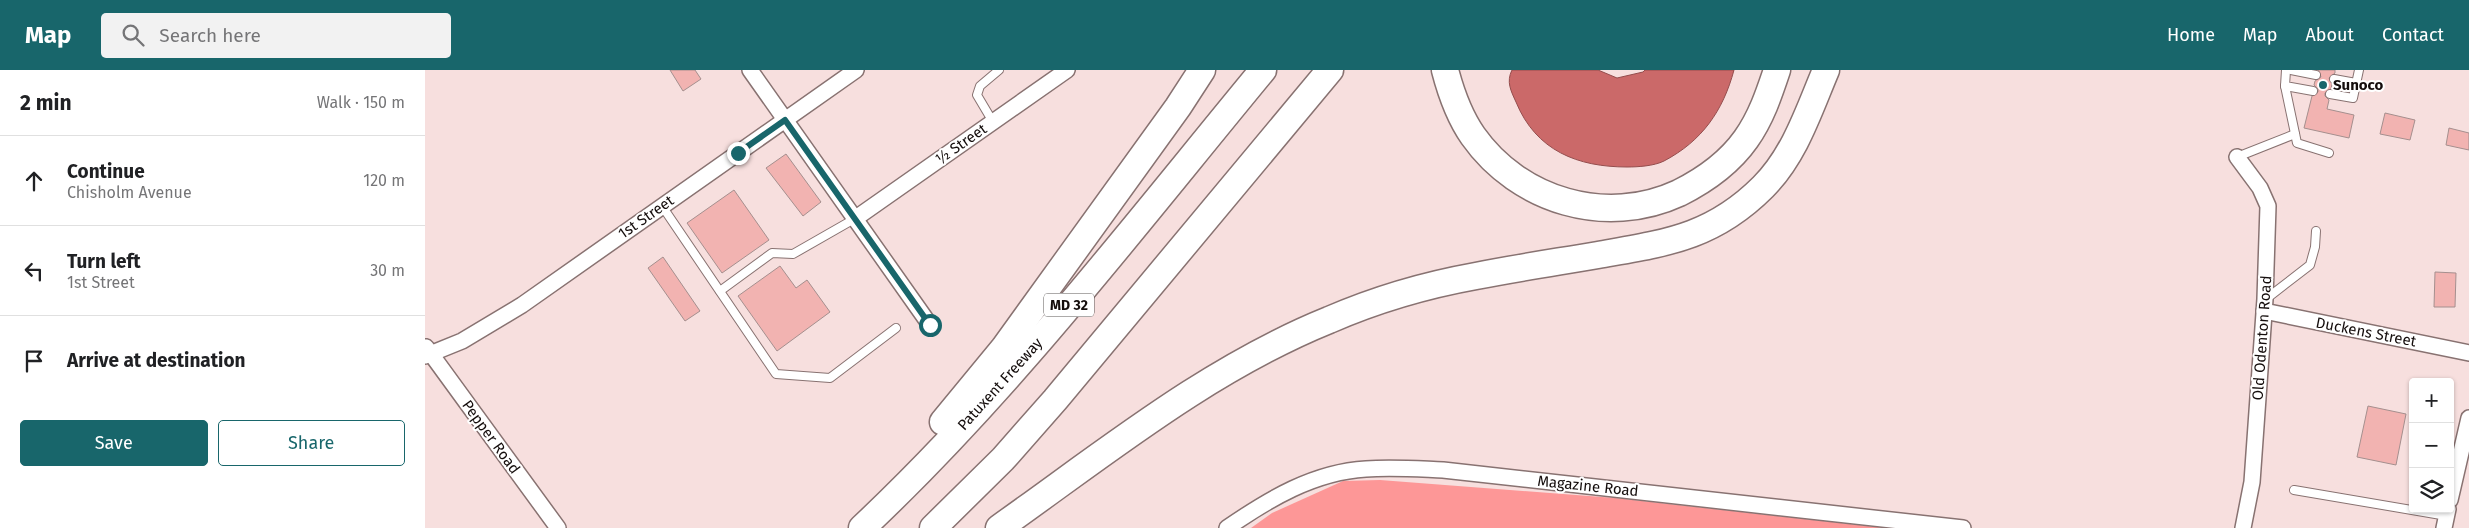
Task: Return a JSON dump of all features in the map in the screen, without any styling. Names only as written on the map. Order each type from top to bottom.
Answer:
[{"type":"highway","points":[[843,528],[955,409],[1003,348],[1178,107],[1202,70]]},
{"type":"highway","name":"Patuxent Freeway","points":[[863,528],[909,484],[1019,364],[1263,70]]},
{"type":"highway","points":[[933,528],[1003,459],[1055,400],[1330,70]]},
{"type":"highway","points":[[1445,70],[1460,115],[1473,137],[1515,179],[1542,194],[1568,203],[1591,208],[1619,209],[1643,206],[1668,198],[1692,187],[1722,165],[1746,140],[1761,114],[1777,70]]},
{"type":"highway","points":[[1800,132],[1816,70]]},
{"type":"highway","points":[[999,528],[1205,384],[1244,360],[1322,322],[1367,305],[1432,286],[1473,276],[1663,244],[1714,225],[1739,209],[1765,185],[1784,161],[1800,132],[1826,70]]},
{"type":"street","points":[[750,70],[930,325]]},
{"type":"street","name":"1st Street","points":[[427,352],[463,341],[522,305],[856,70]]},
{"type":"street","name":"½ Street","points":[[856,218],[1067,70]]},
{"type":"street","name":"Old Odenton Road","points":[[2237,157],[2261,188],[2268,206],[2265,305],[2252,482],[2243,528]]},
{"type":"street","name":"Duckens Street","points":[[2265,305],[2469,353]]},
{"type":"street","name":"Pepper Road","points":[[427,352],[558,528]]},
{"type":"street","points":[[2454,483],[2469,418]]},
{"type":"street","name":"Magazine Road","points":[[1227,528],[1274,498],[1304,483],[1364,469],[1397,468],[1443,470],[1963,528]]},
{"type":"lane","points":[[993,122],[977,95],[980,86],[999,70]]},
{"type":"lane","points":[[2286,70],[2285,86],[2297,143],[2329,153]]},
{"type":"lane","points":[[2291,70],[2316,75]]},
{"type":"lane","points":[[2330,94],[2353,98],[2359,70]]},
{"type":"lane","points":[[2333,78],[2357,83]]},
{"type":"lane","points":[[2285,86],[2313,91]]},
{"type":"lane","points":[[2237,157],[2295,134]]},
{"type":"lane","points":[[662,206],[776,374],[830,378],[896,328]]},
{"type":"lane","points":[[720,291],[772,253],[793,254],[856,218]]},
{"type":"lane","points":[[2265,305],[2310,265],[2315,247],[2316,231]]},
{"type":"lane","points":[[2294,490],[2446,518]]},
{"type":"shaded area","points":[[1512,70],[1598,70],[1617,78],[1645,70],[1734,70],[1724,99],[1717,112],[1700,134],[1689,144],[1660,163],[1627,167],[1592,164],[1561,153],[1547,144],[1535,133],[1516,102],[1509,82]]},
{"type":"shaded area","points":[[1380,480],[1615,498],[1886,528],[1251,528],[1272,513],[1343,481]]},
{"type":"building","points":[[670,70],[695,70],[701,79],[683,91]]},
{"type":"building","points":[[2318,70],[2335,70],[2335,73],[2329,78],[2332,84],[2331,89],[2325,93],[2329,100],[2327,109],[2354,115],[2349,138],[2304,128],[2312,96],[2318,92],[2314,85],[2315,81],[2321,77]]},
{"type":"building","points":[[2385,113],[2415,120],[2410,140],[2380,134]]},
{"type":"building","points":[[2449,128],[2469,133],[2469,150],[2446,145]]},
{"type":"building","points":[[786,154],[821,202],[803,216],[766,168]]},
{"type":"building","points":[[734,190],[769,240],[722,273],[687,223]]},
{"type":"building","points":[[663,257],[700,311],[685,321],[648,268]]},
{"type":"building","points":[[780,266],[796,288],[807,280],[830,312],[777,351],[738,296]]},
{"type":"building","points":[[2435,272],[2456,273],[2455,307],[2434,307]]},
{"type":"building","points":[[2368,406],[2406,414],[2396,465],[2357,457]]},
{"type":"place","name":"Sunoco","points":[[2323,85]]},
{"type":"route","points":[[738,153],[785,120],[930,325]]}]
